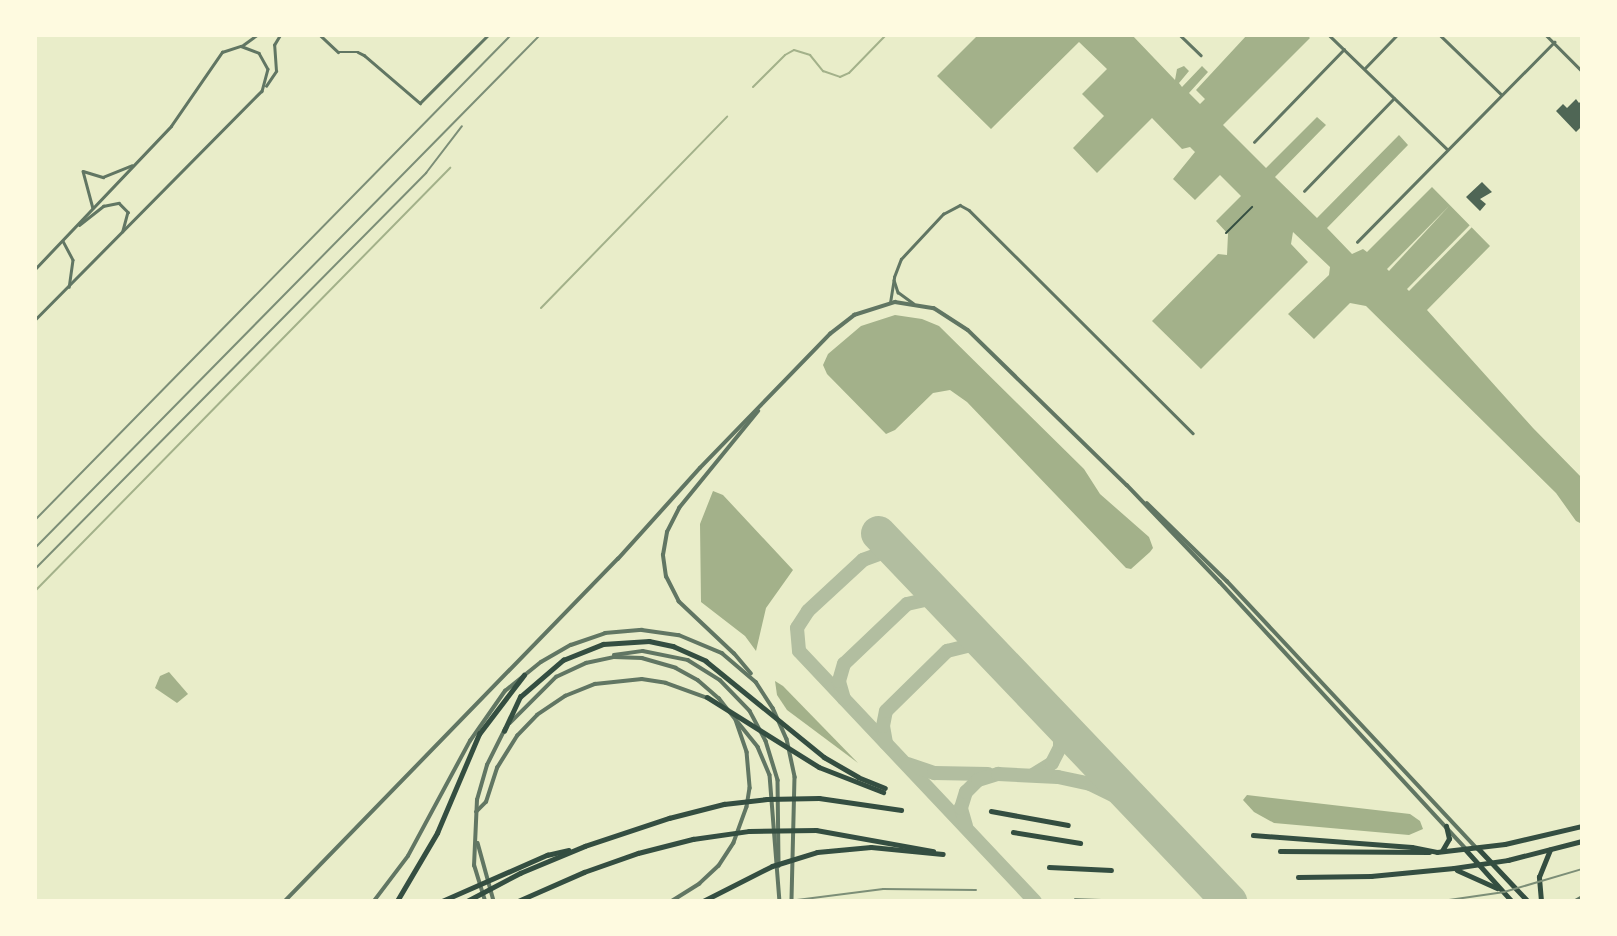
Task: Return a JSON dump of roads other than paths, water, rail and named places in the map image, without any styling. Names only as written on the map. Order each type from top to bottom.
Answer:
[{"type":"highway","points":[[703,901],[772,866],[817,852],[870,847],[943,853]]},
{"type":"main road","points":[[504,731],[520,697],[563,660],[603,644],[649,641],[673,646],[706,661],[824,757],[884,790],[829,772],[707,697]]},
{"type":"main road","points":[[397,901],[431,845],[479,734],[523,675]]},
{"type":"main road","points":[[467,901],[520,873],[585,846],[669,818],[743,801],[819,799],[901,810]]},
{"type":"main road","points":[[991,811],[1068,825]]},
{"type":"main road","points":[[1280,851],[1439,852],[1477,848],[1582,825]]},
{"type":"main road","points":[[1439,852],[1448,839],[1446,826]]},
{"type":"main road","points":[[518,901],[628,856],[693,839],[749,831],[835,832],[943,853]]},
{"type":"main road","points":[[1013,832],[1080,843]]},
{"type":"main road","points":[[1253,835],[1412,847],[1439,852]]},
{"type":"main road","points":[[1298,877],[1371,876],[1454,869],[1582,841]]},
{"type":"main road","points":[[442,901],[547,855],[585,846]]},
{"type":"main road","points":[[1477,848],[1528,901]]},
{"type":"main road","points":[[1466,849],[1512,901]]},
{"type":"main road","points":[[1541,901],[1539,877],[1550,850]]},
{"type":"main road","points":[[1049,867],[1111,870]]},
{"type":"main road","points":[[1454,869],[1477,876],[1504,892]]},
{"type":"street","points":[[35,269],[171,126],[222,52],[241,46],[257,35]]},
{"type":"street","points":[[35,320],[262,91],[276,71],[274,45],[280,35]]},
{"type":"street","points":[[320,35],[338,52],[358,52],[364,55],[420,103],[488,35]]},
{"type":"street","points":[[1180,35],[1201,55]]},
{"type":"street","points":[[1329,35],[1447,149]]},
{"type":"street","points":[[1364,69],[1397,35]]},
{"type":"street","points":[[1440,35],[1501,94]]},
{"type":"street","points":[[1546,35],[1582,71]]},
{"type":"street","points":[[1356,242],[1554,42]]},
{"type":"street","points":[[241,46],[250,47],[265,61],[268,69],[262,91]]},
{"type":"street","points":[[1254,142],[1344,49]]},
{"type":"street","points":[[1304,191],[1394,98]]},
{"type":"street","points":[[93,208],[83,171],[103,177],[136,163]]},
{"type":"street","points":[[73,229],[103,206],[115,202],[124,205],[128,212],[122,234]]},
{"type":"street","points":[[890,303],[894,277],[901,259],[943,214],[960,205],[969,210],[1193,433]]},
{"type":"street","points":[[63,240],[73,260],[69,287]]},
{"type":"street","points":[[894,277],[898,292],[913,303]]},
{"type":"street","points":[[285,901],[618,559],[838,326],[863,311],[890,303],[913,303],[934,308],[956,319],[1238,593],[1477,848]]},
{"type":"street","points":[[762,404],[746,429],[679,508],[667,532],[663,555],[668,583],[679,602],[734,654],[762,690],[783,728],[795,777],[792,901]]},
{"type":"street","points":[[1127,485],[1311,678],[1466,849]]},
{"type":"street","points":[[1226,589],[1238,593]]},
{"type":"street","points":[[374,901],[418,840],[482,721],[505,691],[523,675],[571,645],[605,633],[642,630],[670,633],[704,644],[729,658],[756,682]]},
{"type":"street","points":[[485,901],[474,866],[476,812],[484,773],[504,731],[527,702],[556,677],[604,659],[643,651],[688,660],[720,680],[750,711],[766,741],[778,780],[781,811],[778,878]]},
{"type":"street","points":[[604,659],[642,659],[683,671],[706,685],[726,706],[739,727],[747,752],[749,798],[734,844],[708,878],[673,901]]},
{"type":"street","points":[[1311,678],[1315,674]]},
{"type":"street","points":[[476,812],[486,802],[497,768],[517,736],[537,715],[565,696],[606,682],[666,682],[707,697],[726,710],[751,737],[762,756],[771,783],[780,901]]},
{"type":"street","points":[[476,838],[494,901]]},
{"type":"street","points":[[1573,901],[1582,896]]},
{"type":"waterway","points":[[753,87],[785,55],[794,50],[810,55],[823,71],[840,77],[849,73],[886,35]]},
{"type":"waterway","points":[[541,308],[727,117]]},
{"type":"waterway","points":[[35,591],[450,168]]},
{"type":"railway","points":[[35,520],[511,35]]},
{"type":"railway","points":[[35,548],[540,35]]},
{"type":"railway","points":[[35,569],[426,173],[462,126]]},
{"type":"railway","points":[[1442,901],[1504,892],[1582,869]]},
{"type":"railway","points":[[789,901],[883,889],[976,890]]},
{"type":"railway","points":[[1075,899],[1128,901]]}]
